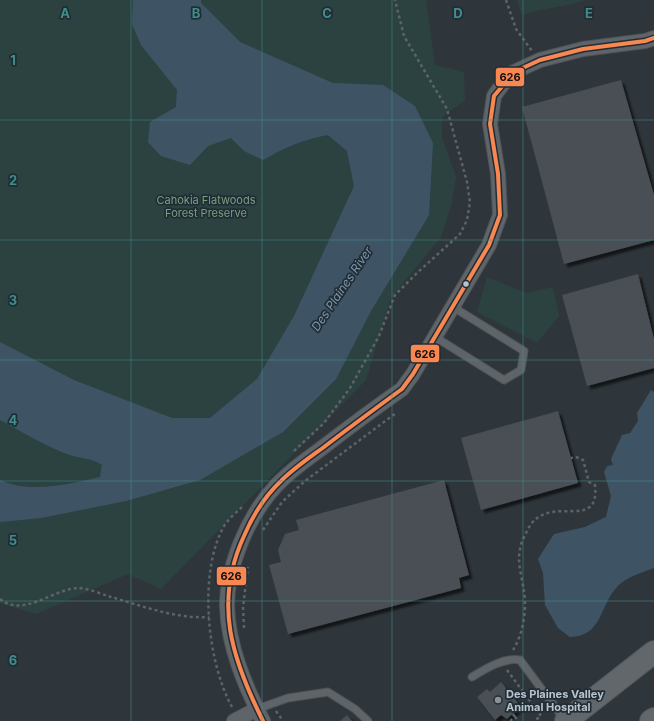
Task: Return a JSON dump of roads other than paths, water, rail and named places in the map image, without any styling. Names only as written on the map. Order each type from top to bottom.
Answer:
[{"type":"main road","points":[[565,721],[654,652]]},
{"type":"street","points":[[236,720],[260,715],[240,672],[234,649],[227,608],[228,590],[238,552],[248,526],[275,486],[297,467],[402,389],[436,337],[489,245],[500,215],[498,174],[490,124],[494,96],[514,72],[540,60],[568,52],[645,41],[654,38]]},
{"type":"lane","points":[[436,337],[504,380],[521,370],[524,351],[453,307]]},
{"type":"lane","points":[[472,677],[484,669],[512,658],[520,660],[565,721]]},
{"type":"lane","points":[[260,715],[271,704],[288,698],[328,692],[355,709],[368,721]]},
{"type":"water","name":"Des Plaines River","points":[[133,0],[201,0],[201,3],[240,42],[333,83],[383,85],[415,106],[433,143],[429,215],[371,311],[336,379],[283,432],[200,480],[126,501],[41,518],[0,522],[0,480],[24,486],[37,487],[63,485],[100,477],[102,465],[94,461],[70,455],[52,448],[0,420],[0,342],[74,380],[172,418],[210,418],[257,379],[294,316],[354,186],[347,151],[328,135],[294,144],[263,160],[244,151],[231,138],[208,146],[190,165],[161,156],[148,142],[150,122],[176,107],[177,90],[141,45],[132,24]]},
{"type":"water","points":[[651,390],[654,392],[654,568],[634,576],[620,584],[610,596],[599,620],[594,626],[588,632],[570,637],[558,628],[545,605],[543,573],[538,559],[554,534],[585,527],[606,517],[611,496],[604,472],[607,466],[613,465],[611,459],[622,435],[630,433],[638,421],[637,413]]},
{"type":"place","name":"Des Plaines Valley Animal Hospital","points":[[498,700]]},
{"type":"park label","name":"Cahokia Flatwoods Forest Preserve","points":[[206,206]]}]
